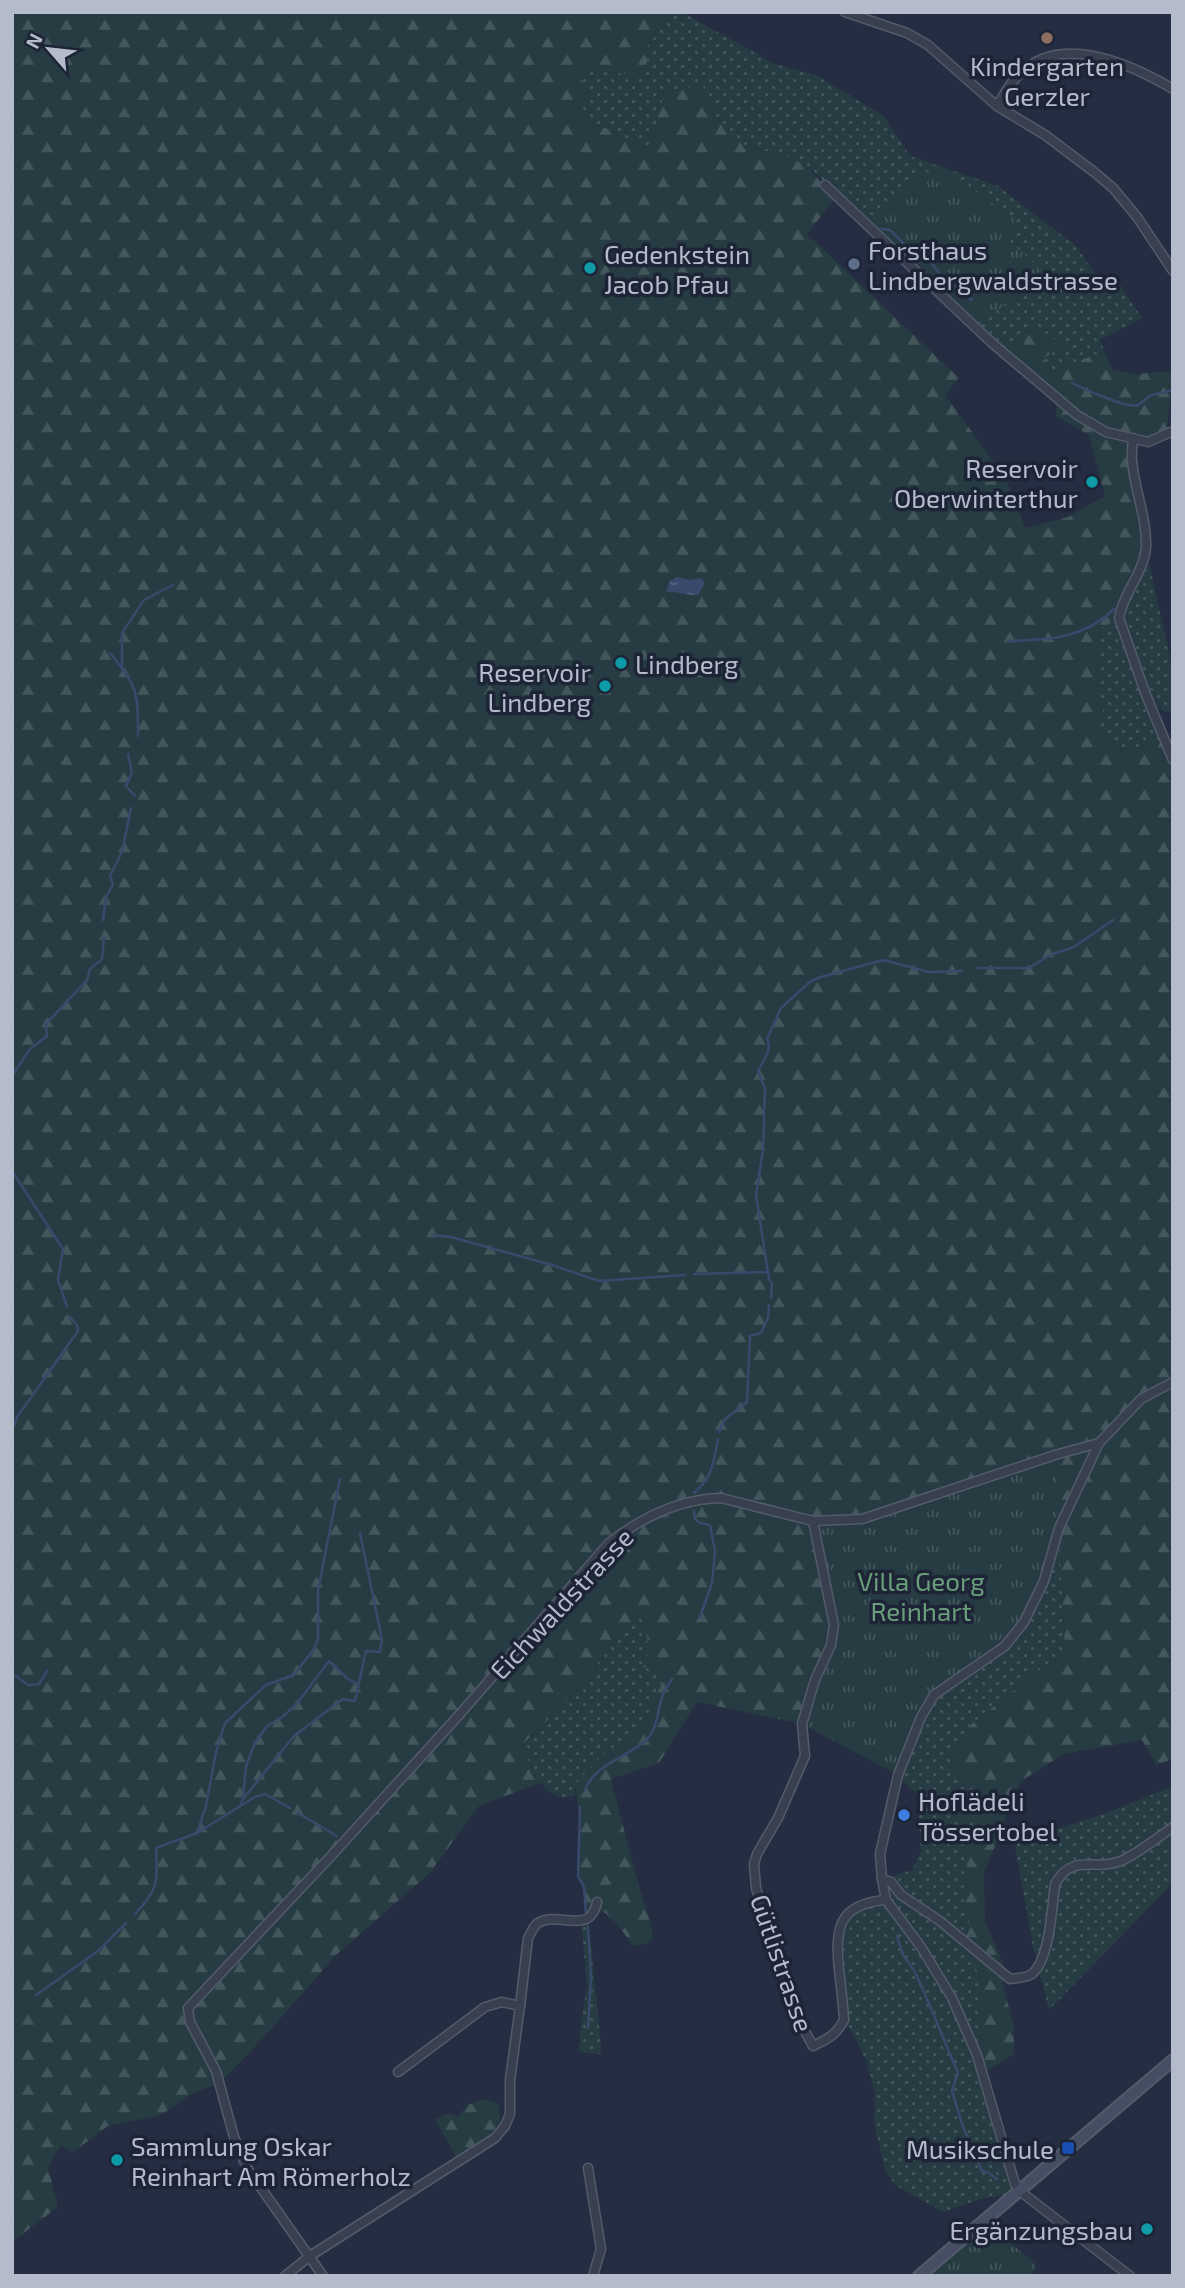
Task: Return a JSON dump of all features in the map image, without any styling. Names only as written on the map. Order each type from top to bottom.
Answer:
[{"type":"street","points":[[845,12],[907,33],[928,45],[997,106],[1045,135],[1113,188],[1137,216],[1173,271]]},
{"type":"street","points":[[997,106],[1014,79],[1028,67],[1046,58],[1063,55],[1090,55],[1110,60],[1133,68],[1173,89]]},
{"type":"street","points":[[825,185],[992,343],[1077,415],[1106,432],[1148,442],[1173,431]]},
{"type":"street","points":[[1133,438],[1132,459],[1145,528],[1146,550],[1138,574],[1121,607],[1119,618],[1146,695],[1173,760]]},
{"type":"street","points":[[1130,2276],[1015,2184],[976,2055],[952,1998],[921,1947],[886,1900],[880,1854],[898,1775],[921,1717],[934,1695],[1005,1646],[1024,1622],[1044,1581],[1059,1528],[1099,1443],[1141,1399],[1173,1382]]},
{"type":"street","name":"Eichwaldstrasse","points":[[310,2256],[258,2185],[239,2151],[216,2071],[190,2022],[188,2008],[459,1716],[609,1543],[633,1524],[668,1508],[707,1499],[721,1498],[813,1521],[862,1519],[1099,1443]]},
{"type":"street","name":"Gütlistrasse","points":[[813,1521],[834,1625],[831,1645],[814,1680],[802,1724],[805,1756],[754,1864],[756,1888],[797,2017],[813,2046],[838,2031],[845,2020],[836,1939],[843,1920],[857,1907],[872,1901],[886,1900]]},
{"type":"street","points":[[882,1879],[891,1882],[901,1895],[940,1921],[1010,1979],[1031,1974],[1044,1955],[1055,1884],[1061,1874],[1070,1867],[1081,1864],[1111,1864],[1122,1861],[1173,1827]]},
{"type":"street","points":[[285,2276],[310,2256],[495,2138],[505,2126],[510,2114],[510,2080],[528,1938],[538,1923],[552,1919],[575,1921],[588,1918],[597,1902]]},
{"type":"street","points":[[398,2072],[485,2007],[502,2002],[520,2006]]},
{"type":"street","points":[[919,2276],[1173,2060]]},
{"type":"street","points":[[588,2168],[601,2249],[593,2276]]},
{"type":"street","points":[[310,2256],[324,2276]]},
{"type":"green space","name":"Lindberg","points":[[12,12],[667,12],[645,49],[650,52],[643,75],[579,70],[588,99],[579,116],[650,149],[664,93],[702,84],[717,118],[744,146],[783,155],[811,171],[835,198],[807,234],[959,378],[945,395],[999,469],[1013,495],[1025,528],[1068,517],[1105,496],[1089,435],[1056,416],[1056,398],[1000,349],[1036,327],[1064,346],[1044,358],[1051,372],[1104,351],[1113,370],[1136,374],[1172,371],[1167,432],[1148,442],[1133,438],[1146,550],[1119,618],[1100,629],[1097,663],[1103,713],[1099,732],[1124,751],[1163,740],[1173,760],[1173,1759],[1156,1765],[1142,1740],[1064,1754],[1021,1781],[1005,1817],[1006,1837],[996,1844],[984,1872],[985,1922],[1010,1979],[1002,1982],[1014,2027],[1014,2054],[981,2075],[977,2055],[981,2040],[982,2009],[979,1975],[963,1946],[970,1926],[966,1901],[967,1851],[958,1814],[965,1787],[950,1757],[969,1726],[1065,1650],[1055,1456],[834,1625],[802,1724],[697,1702],[659,1763],[611,1779],[653,1939],[633,1946],[602,1911],[586,1913],[584,1887],[578,1876],[580,1820],[575,1784],[606,1752],[636,1733],[647,1716],[665,1675],[643,1667],[649,1650],[643,1612],[566,1702],[522,1745],[542,1782],[479,1806],[429,1874],[336,1955],[220,2083],[193,2093],[161,2115],[108,2126],[72,2153],[61,2145],[48,2167],[58,2207],[12,2242]]},
{"type":"green space","points":[[667,12],[682,12],[775,64],[816,75],[884,116],[910,156],[998,186],[1076,246],[1097,276],[1117,280],[1142,318],[1100,340],[1104,351],[1051,372],[1044,357],[1063,346],[1036,327],[1002,348],[813,171],[783,155],[744,146],[717,118],[702,84],[664,93],[650,149],[579,116],[579,70],[643,75],[645,50]]},
{"type":"green space","points":[[943,167],[1020,224],[1008,240],[1041,269],[1027,286],[976,328],[867,224],[922,174]]},
{"type":"green space","points":[[1146,550],[1173,670],[1173,712],[1165,712],[1157,706],[1152,696],[1146,695],[1163,740],[1124,751],[1099,731],[1103,713],[1097,663],[1100,629]]},
{"type":"green space","name":"Villa Georg Reinhart","points":[[1055,1455],[1059,1528],[1044,1581],[1024,1622],[1005,1646],[934,1695],[898,1775],[802,1724],[834,1625],[813,1521],[862,1519]]},
{"type":"green space","points":[[1059,1528],[1065,1650],[969,1726],[950,1757],[965,1787],[958,1814],[967,1851],[966,1901],[970,1926],[964,1946],[978,1972],[983,2006],[977,2055],[1015,2184],[1005,2195],[981,2199],[943,2212],[895,2185],[885,2170],[874,2123],[875,2093],[867,2063],[844,2020],[836,1939],[843,1920],[857,1907],[886,1899],[882,1879],[912,1870],[921,1851],[918,1796],[898,1775],[921,1717]]},
{"type":"green space","points":[[643,1611],[649,1650],[666,1675],[647,1716],[636,1733],[575,1784],[575,1796],[561,1797],[553,1794],[539,1779],[522,1746],[566,1702]]},
{"type":"green space","points":[[1173,1786],[1173,1887],[1171,1885],[1049,2010],[1033,1947],[1013,1834],[1036,1836],[1112,1811]]},
{"type":"green space","points":[[588,1918],[602,2054],[579,2052],[587,1986],[581,1920]]},
{"type":"green space","points":[[486,2099],[498,2103],[501,2122],[489,2136],[456,2157],[435,2119],[448,2113],[458,2117],[467,2105]]},
{"type":"green space","points":[[977,2226],[993,2238],[1000,2235],[1037,2264],[1032,2273],[1035,2276],[919,2276]]},
{"type":"water","points":[[677,577],[690,580],[701,578],[705,583],[698,595],[666,592],[670,581]]},
{"type":"waterway","points":[[882,229],[890,230],[906,246],[926,256],[940,274],[972,300]]},
{"type":"waterway","points":[[1072,383],[1106,398],[1133,405],[1140,404],[1152,395],[1173,389]]},
{"type":"waterway","points":[[122,668],[122,633],[144,600],[173,585]]},
{"type":"waterway","points":[[1008,641],[1064,636],[1090,627],[1114,609]]},
{"type":"waterway","points":[[110,653],[126,674],[137,699],[138,736]]},
{"type":"waterway","points":[[128,754],[132,772],[126,786],[135,796]]},
{"type":"waterway","points":[[103,920],[106,897],[113,884],[110,876],[122,852],[131,808]]},
{"type":"waterway","points":[[976,968],[1029,968],[1050,955],[1074,947],[1113,920]]},
{"type":"waterway","points":[[12,1076],[29,1050],[47,1036],[46,1024],[87,980],[90,969],[102,959],[104,937]]},
{"type":"waterway","points":[[771,1298],[772,1283],[769,1279],[756,1195],[763,1150],[765,1088],[758,1072],[768,1052],[767,1039],[781,1008],[811,981],[883,960],[929,972],[962,971]]},
{"type":"waterway","points":[[12,1171],[63,1249],[58,1280],[67,1307]]},
{"type":"waterway","points":[[432,1235],[451,1237],[599,1281],[685,1275]]},
{"type":"waterway","points":[[694,1274],[768,1272]]},
{"type":"waterway","points":[[719,1432],[724,1420],[747,1402],[750,1336],[761,1333],[768,1318],[769,1305]]},
{"type":"waterway","points":[[14,1426],[17,1417],[78,1331],[77,1325],[69,1316]]},
{"type":"waterway","points":[[12,1439],[12,1451]]},
{"type":"waterway","points":[[694,1493],[709,1475],[718,1439]]},
{"type":"waterway","points":[[197,1833],[225,1723],[266,1685],[294,1675],[314,1649],[318,1639],[318,1590],[340,1479]]},
{"type":"waterway","points":[[694,1511],[695,1519],[710,1525],[715,1551],[712,1583],[700,1617]]},
{"type":"waterway","points":[[240,1806],[294,1736],[343,1699],[355,1701],[366,1651],[380,1652],[382,1640],[360,1533]]},
{"type":"waterway","points":[[243,1797],[246,1766],[255,1743],[267,1726],[296,1705],[329,1661],[348,1679],[358,1684]]},
{"type":"waterway","points":[[12,1676],[28,1685],[39,1684],[47,1671]]},
{"type":"waterway","points":[[585,1790],[604,1767],[640,1745],[651,1734],[663,1694],[672,1679]]},
{"type":"waterway","points":[[135,1914],[149,1897],[155,1884],[156,1848],[197,1833],[255,1797],[265,1794],[290,1808]]},
{"type":"waterway","points":[[580,1807],[578,1876],[584,1887],[586,1913]]},
{"type":"waterway","points":[[298,1813],[337,1836]]},
{"type":"waterway","points":[[36,1995],[98,1951],[126,1923]]},
{"type":"waterway","points":[[588,1927],[591,1978],[588,2028]]},
{"type":"waterway","points":[[897,1936],[903,1955],[914,1970],[958,2073],[952,2091],[962,2124],[982,2171],[997,2179]]},
{"type":"place","name":"Kindergarten Gerzler","points":[[1047,38]]},
{"type":"place","name":"Forsthaus Lindbergwaldstrasse","points":[[854,264]]},
{"type":"place","name":"Gedenkstein Jacob Pfau","points":[[590,268]]},
{"type":"place","name":"Reservoir Oberwinterthur","points":[[1092,482]]},
{"type":"place","name":"Lindberg","points":[[621,663]]},
{"type":"place","name":"Reservoir Lindberg","points":[[605,686]]},
{"type":"place","name":"Hoflädeli Tössertobel","points":[[904,1815]]},
{"type":"place","name":"Musikschule","points":[[1068,2148]]},
{"type":"place","name":"Sammlung Oskar Reinhart Am Römerholz","points":[[117,2160]]},
{"type":"place","name":"Ergänzungsbau","points":[[1147,2229]]}]
